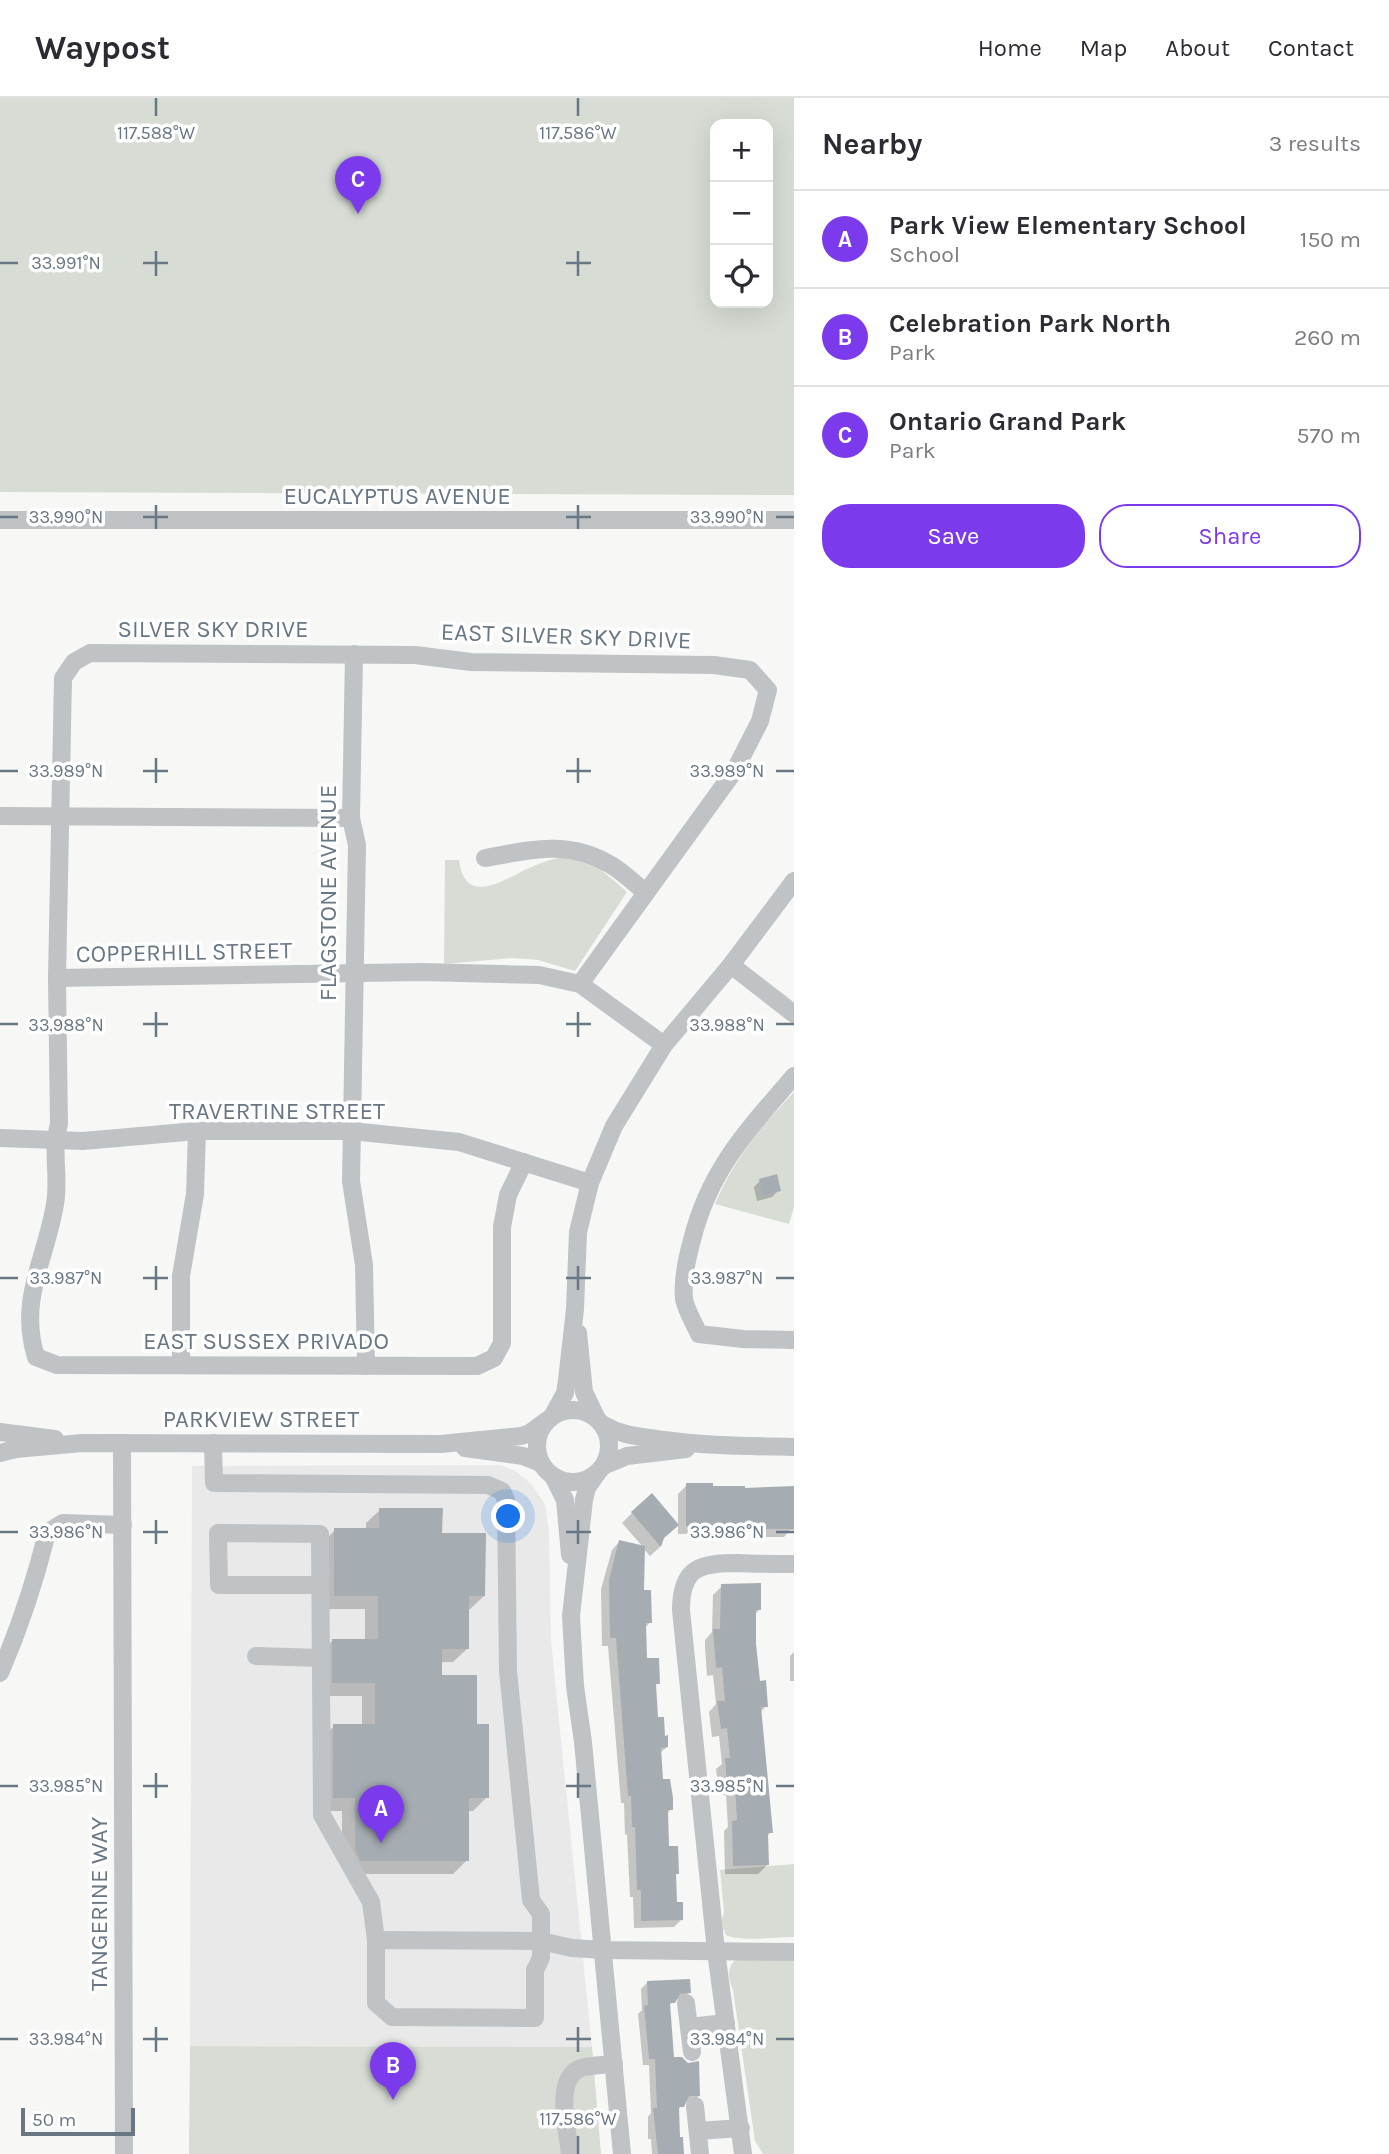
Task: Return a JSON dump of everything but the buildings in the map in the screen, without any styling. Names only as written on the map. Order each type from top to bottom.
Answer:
[{"type":"street","name":"EUCALYPTUS AVENUE","points":[[0,520],[794,520]]},
{"type":"street","name":"SILVER SKY DRIVE","points":[[59,817],[63,678],[74,662],[89,653],[354,654]]},
{"type":"street","name":"EAST SILVER SKY DRIVE","points":[[354,654],[415,654],[471,662],[714,665],[750,670],[768,690],[760,721],[735,770],[645,891]]},
{"type":"street","name":"FLAGSTONE AVENUE","points":[[354,654],[351,818],[357,845],[351,1181],[364,1265],[366,1366]]},
{"type":"street","points":[[0,816],[351,818]]},
{"type":"street","points":[[54,1140],[59,1124],[59,817]]},
{"type":"street","points":[[485,858],[546,847],[577,849],[611,865],[645,891],[580,984],[664,1045]]},
{"type":"street","points":[[574,1587],[565,1500],[537,1454],[537,1437],[565,1393],[575,1309],[578,1232],[590,1183],[614,1126],[664,1045],[731,965],[794,881]]},
{"type":"street","points":[[731,965],[794,1014]]},
{"type":"street","name":"COPPERHILL STREET","points":[[57,978],[422,972],[539,975],[580,984]]},
{"type":"street","points":[[794,1076],[727,1156],[698,1214],[685,1263],[684,1300],[699,1334],[743,1339],[794,1340]]},
{"type":"street","name":"TRAVERTINE STREET","points":[[0,1138],[83,1141],[197,1131],[351,1130],[459,1142],[590,1183]]},
{"type":"street","points":[[181,1365],[181,1276],[195,1194],[197,1131]]},
{"type":"street","name":"EAST SUSSEX PRIVADO","points":[[54,1140],[57,1175],[55,1204],[30,1299],[29,1335],[36,1357],[57,1365],[477,1366],[494,1358],[502,1343],[502,1227],[508,1195],[524,1162]]},
{"type":"street","points":[[575,1309],[584,1392],[608,1434],[609,1445],[608,1456],[587,1488],[584,1500],[571,1616],[575,1686],[583,1742],[622,2154]]},
{"type":"street","points":[[550,1418],[564,1410],[575,1409],[586,1412],[629,1437],[707,1446],[794,1447]]},
{"type":"street","name":"PARKVIEW STREET","points":[[82,1443],[440,1444],[521,1436],[530,1433],[550,1418]]},
{"type":"street","points":[[0,1432],[82,1443]]},
{"type":"street","points":[[0,1453],[82,1443]]},
{"type":"street","name":"TANGERINE WAY","points":[[122,1443],[124,2154]]},
{"type":"street","points":[[213,1443],[214,1483],[488,1485],[502,1490],[506,1500],[508,1671],[531,1900],[541,1914],[541,1958],[536,1970],[535,2018],[392,2017],[376,2003],[376,1940],[371,1902],[322,1815],[320,1534],[218,1533],[219,1586],[320,1585]]},
{"type":"street","name":"PARKVIEW STREET","points":[[440,1444],[508,1453],[547,1470]]},
{"type":"street","points":[[547,1470],[571,1482],[590,1478],[627,1455],[707,1446]]},
{"type":"street","points":[[0,1673],[33,1588],[47,1533],[63,1523],[123,1525]]},
{"type":"street","points":[[743,2154],[716,1951],[681,1590],[688,1576],[699,1567],[716,1563],[794,1564]]},
{"type":"street","points":[[257,1656],[321,1658]]},
{"type":"street","points":[[376,1940],[541,1941],[572,1948],[603,1950],[794,1952]]},
{"type":"street","points":[[686,2003],[692,2052]]},
{"type":"street","points":[[689,2027],[726,2023]]},
{"type":"street","points":[[570,2154],[563,2091],[569,2076],[581,2068],[614,2064]]},
{"type":"street","points":[[695,2106],[700,2154]]},
{"type":"street","points":[[698,2131],[741,2128]]},
{"type":"shaded area","points":[[0,98],[794,98],[794,495],[0,492]]},
{"type":"shaded area","points":[[561,857],[590,864],[627,892],[575,971],[538,960],[513,958],[444,964],[445,860],[459,860],[463,875],[469,883],[477,887],[498,883],[533,866]]},
{"type":"shaded area","points":[[794,1092],[794,1207],[789,1224],[715,1204],[749,1144]]},
{"type":"shaded area","points":[[501,1465],[517,1472],[532,1485],[545,1504],[549,1531],[551,1641],[592,2047],[190,2046],[192,1466]]},
{"type":"shaded area","points":[[794,1864],[794,1937],[748,1939],[726,1935],[721,1924],[724,1911],[720,1870]]},
{"type":"shaded area","points":[[737,1958],[794,1960],[794,2154],[763,2154],[755,2141],[729,1977],[731,1966]]},
{"type":"shaded area","points":[[190,2046],[592,2047],[601,2154],[189,2154]]},
{"type":"place","name":"Ontario Grand Park","points":[[358,214]]},
{"type":"place","name":"Park View Elementary School","points":[[381,1843]]},
{"type":"place","name":"Celebration Park North","points":[[393,2100]]}]
